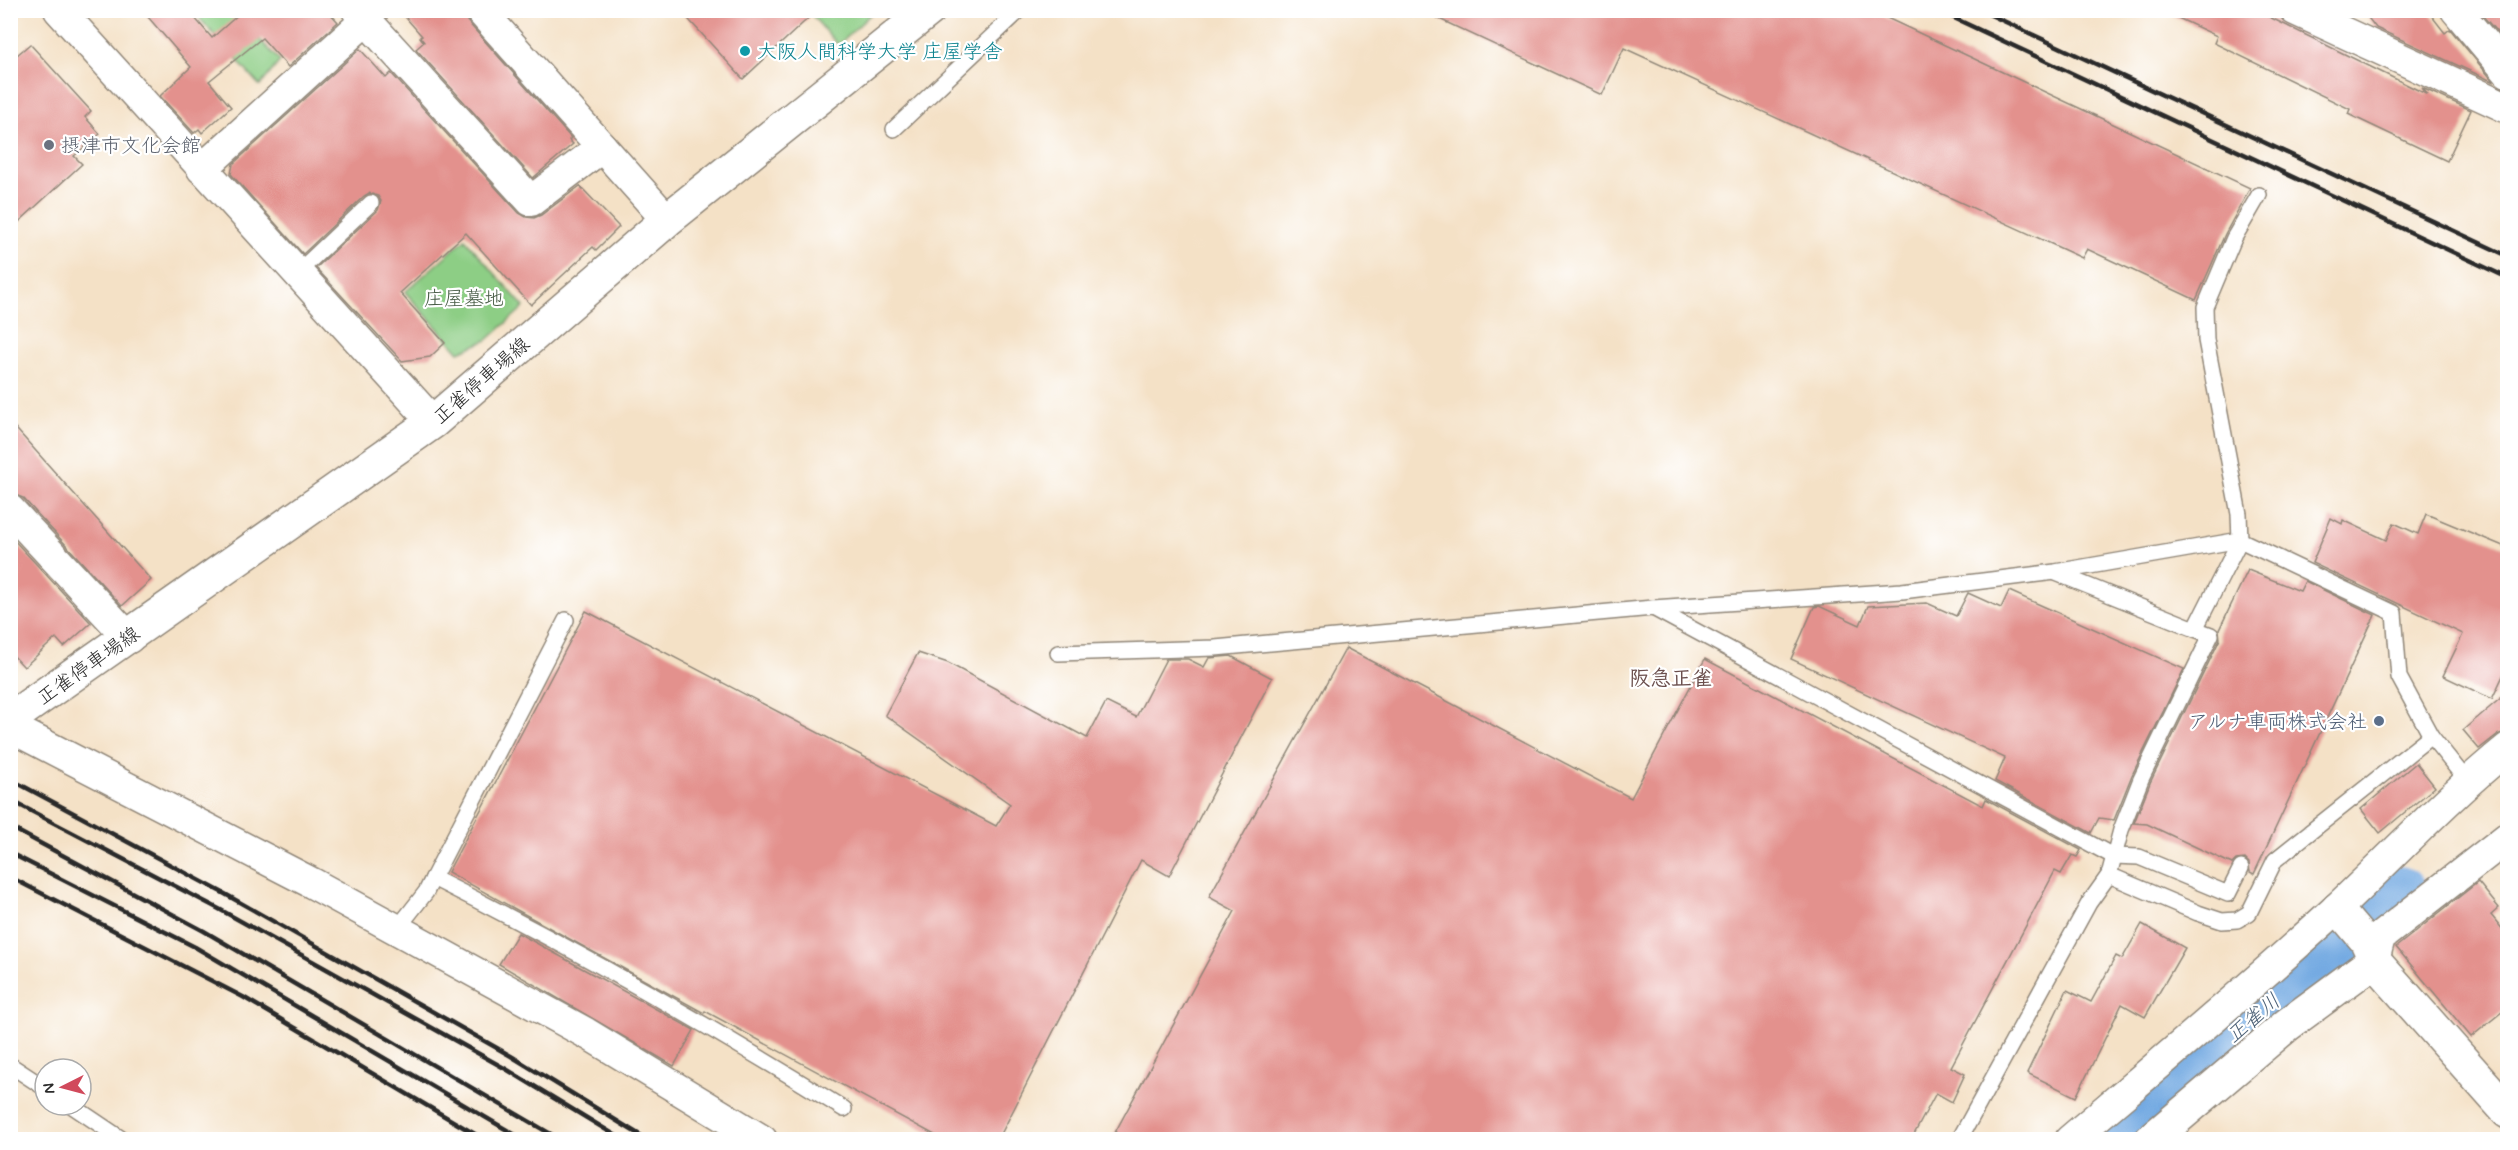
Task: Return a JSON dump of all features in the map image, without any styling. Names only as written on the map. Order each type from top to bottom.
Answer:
[{"type":"main road","name":"正雀停車場線","points":[[10,719],[129,638],[433,422],[667,220],[929,10]]},
{"type":"main road","points":[[2151,1140],[2287,1025],[2356,932],[2508,1112]]},
{"type":"street","points":[[59,10],[433,422]]},
{"type":"street","points":[[480,10],[667,220]]},
{"type":"street","points":[[2295,10],[2508,108]]},
{"type":"street","points":[[2456,10],[2508,72]]},
{"type":"street","points":[[202,169],[361,15],[531,201],[602,147]]},
{"type":"street","points":[[10,510],[129,638]]},
{"type":"street","points":[[10,727],[312,883],[586,1032],[762,1140]]},
{"type":"street","points":[[2070,1140],[2246,990],[2356,932],[2467,781],[2508,748]]},
{"type":"street","points":[[2356,932],[2380,937],[2506,840]]},
{"type":"lane","points":[[894,129],[1020,10]]},
{"type":"lane","points":[[2195,629],[2240,540],[2239,514],[2206,340],[2205,307],[2234,238],[2259,195]]},
{"type":"lane","points":[[297,273],[371,203]]},
{"type":"lane","points":[[1058,653],[1215,648],[1653,608],[1902,591],[2055,572],[2240,540],[2394,613],[2399,676],[2431,736],[2467,781]]},
{"type":"lane","points":[[1959,1140],[2089,903],[2109,875],[2141,779],[2211,635],[2055,572]]},
{"type":"lane","points":[[1653,608],[2114,856],[2139,857],[2228,894],[2241,868]]},
{"type":"lane","points":[[397,929],[426,892],[566,620]]},
{"type":"lane","points":[[2109,875],[2199,913],[2222,921],[2237,920],[2249,913],[2275,860],[2431,736]]},
{"type":"lane","points":[[433,878],[511,916],[708,1025],[844,1109]]},
{"type":"lane","points":[[10,1065],[33,1080]]},
{"type":"lane","points":[[89,1117],[123,1140]]},
{"type":"green space","points":[[193,11],[233,11],[280,61],[260,86]]},
{"type":"green space","points":[[808,11],[874,11],[838,45]]},
{"type":"green space","name":"庄屋墓地","points":[[465,239],[524,307],[487,340],[459,352],[405,292]]},
{"type":"building","points":[[142,10],[188,10],[212,38],[240,13],[237,10],[327,10],[338,22],[288,67],[262,38],[209,81],[231,107],[202,133],[199,129],[194,133],[160,96],[191,67]]},
{"type":"building","points":[[399,10],[463,10],[467,21],[571,138],[569,140],[573,144],[533,178],[416,49],[424,42],[420,37],[422,36]]},
{"type":"building","name":"大阪人間科学大学 庄屋学舎","points":[[680,10],[817,10],[743,79]]},
{"type":"building","points":[[1420,10],[1870,10],[2250,188],[2225,234],[2196,300],[2087,249],[2082,258],[1624,48],[1602,95]]},
{"type":"building","points":[[2161,10],[2255,10],[2428,95],[2422,88],[2471,110],[2447,161],[2348,114],[2350,109],[2214,43],[2217,36]]},
{"type":"building","points":[[2362,10],[2427,10],[2445,33],[2450,29],[2494,82],[2376,28]]},
{"type":"building","points":[[2489,10],[2508,10],[2508,45],[2483,16]]},
{"type":"building","name":"摂津市文化会館","points":[[30,44],[91,111],[85,117],[100,134],[74,156],[82,164],[10,230],[10,61]]},
{"type":"building","points":[[360,49],[386,78],[391,73],[519,213],[534,218],[541,215],[580,186],[619,227],[596,250],[593,247],[531,305],[466,233],[400,293],[445,343],[430,357],[402,361],[316,268],[378,210],[381,201],[378,196],[369,193],[364,196],[303,254],[231,174],[233,164]]},
{"type":"building","points":[[10,422],[151,580],[122,606],[23,498],[10,493]]},
{"type":"building","points":[[2426,514],[2508,548],[2508,665],[2492,699],[2443,676],[2463,634],[2312,563],[2331,518],[2342,524],[2343,520],[2386,540],[2394,523],[2418,534]]},
{"type":"building","points":[[10,536],[91,623],[64,647],[56,638],[24,667],[10,652]]},
{"type":"building","points":[[2248,570],[2300,591],[2305,581],[2375,615],[2254,874],[2250,872],[2249,863],[2245,859],[2236,860],[2232,864],[2147,824],[2134,823],[2150,783],[2220,639],[2219,630]]},
{"type":"building","points":[[2009,591],[2184,669],[2132,775],[2114,820],[2099,818],[2091,833],[1995,781],[2005,758],[1791,659],[1814,607],[1819,606],[1860,625],[1868,606],[1927,603],[1956,616],[1968,593],[2001,608]]},
{"type":"building","points":[[586,611],[996,826],[1010,804],[885,715],[918,653],[948,663],[1087,738],[1106,702],[1136,717],[1166,659],[1188,659],[1204,667],[1209,658],[1231,656],[1272,678],[1169,876],[1141,860],[998,1140],[944,1140],[705,1011],[704,1013],[448,872]]},
{"type":"building","points":[[1346,648],[1631,798],[1705,659],[1983,806],[1986,799],[2081,850],[2077,857],[2072,855],[2061,874],[2055,871],[1951,1067],[1965,1074],[1952,1102],[1936,1093],[1911,1140],[1111,1140],[1235,911],[1209,897]]},
{"type":"building","points":[[2508,692],[2508,731],[2497,735],[2479,749],[2463,730]]},
{"type":"building","points":[[2416,763],[2435,787],[2380,833],[2361,809]]},
{"type":"building","points":[[2478,882],[2499,908],[2491,915],[2508,936],[2508,1007],[2471,1037],[2396,947]]},
{"type":"building","points":[[2142,924],[2185,948],[2145,1017],[2122,1004],[2076,1097],[2027,1073],[2067,990],[2091,1002],[2116,956],[2122,959]]},
{"type":"building","points":[[518,933],[694,1030],[674,1066],[499,964]]},
{"type":"waterway","name":"正雀川","points":[[2108,1140],[2398,896]]},
{"type":"railway","points":[[1937,10],[2508,278]]},
{"type":"railway","points":[[1980,10],[2508,256]]},
{"type":"railway","points":[[10,779],[225,894],[511,1056],[648,1140]]},
{"type":"railway","points":[[10,800],[219,909],[506,1069],[623,1140]]},
{"type":"railway","points":[[10,827],[204,931],[561,1140]]},
{"type":"railway","points":[[10,853],[195,947],[524,1140]]},
{"type":"railway","points":[[10,877],[243,997],[485,1140]]},
{"type":"place","name":"大阪人間科学大学 庄屋学舎","points":[[745,51]]},
{"type":"place","name":"摂津市文化会館","points":[[49,145]]},
{"type":"place","name":"アルナ車両株式会社","points":[[2379,721]]},
{"type":"district","name":"阪急正雀","points":[[1671,678]]}]
